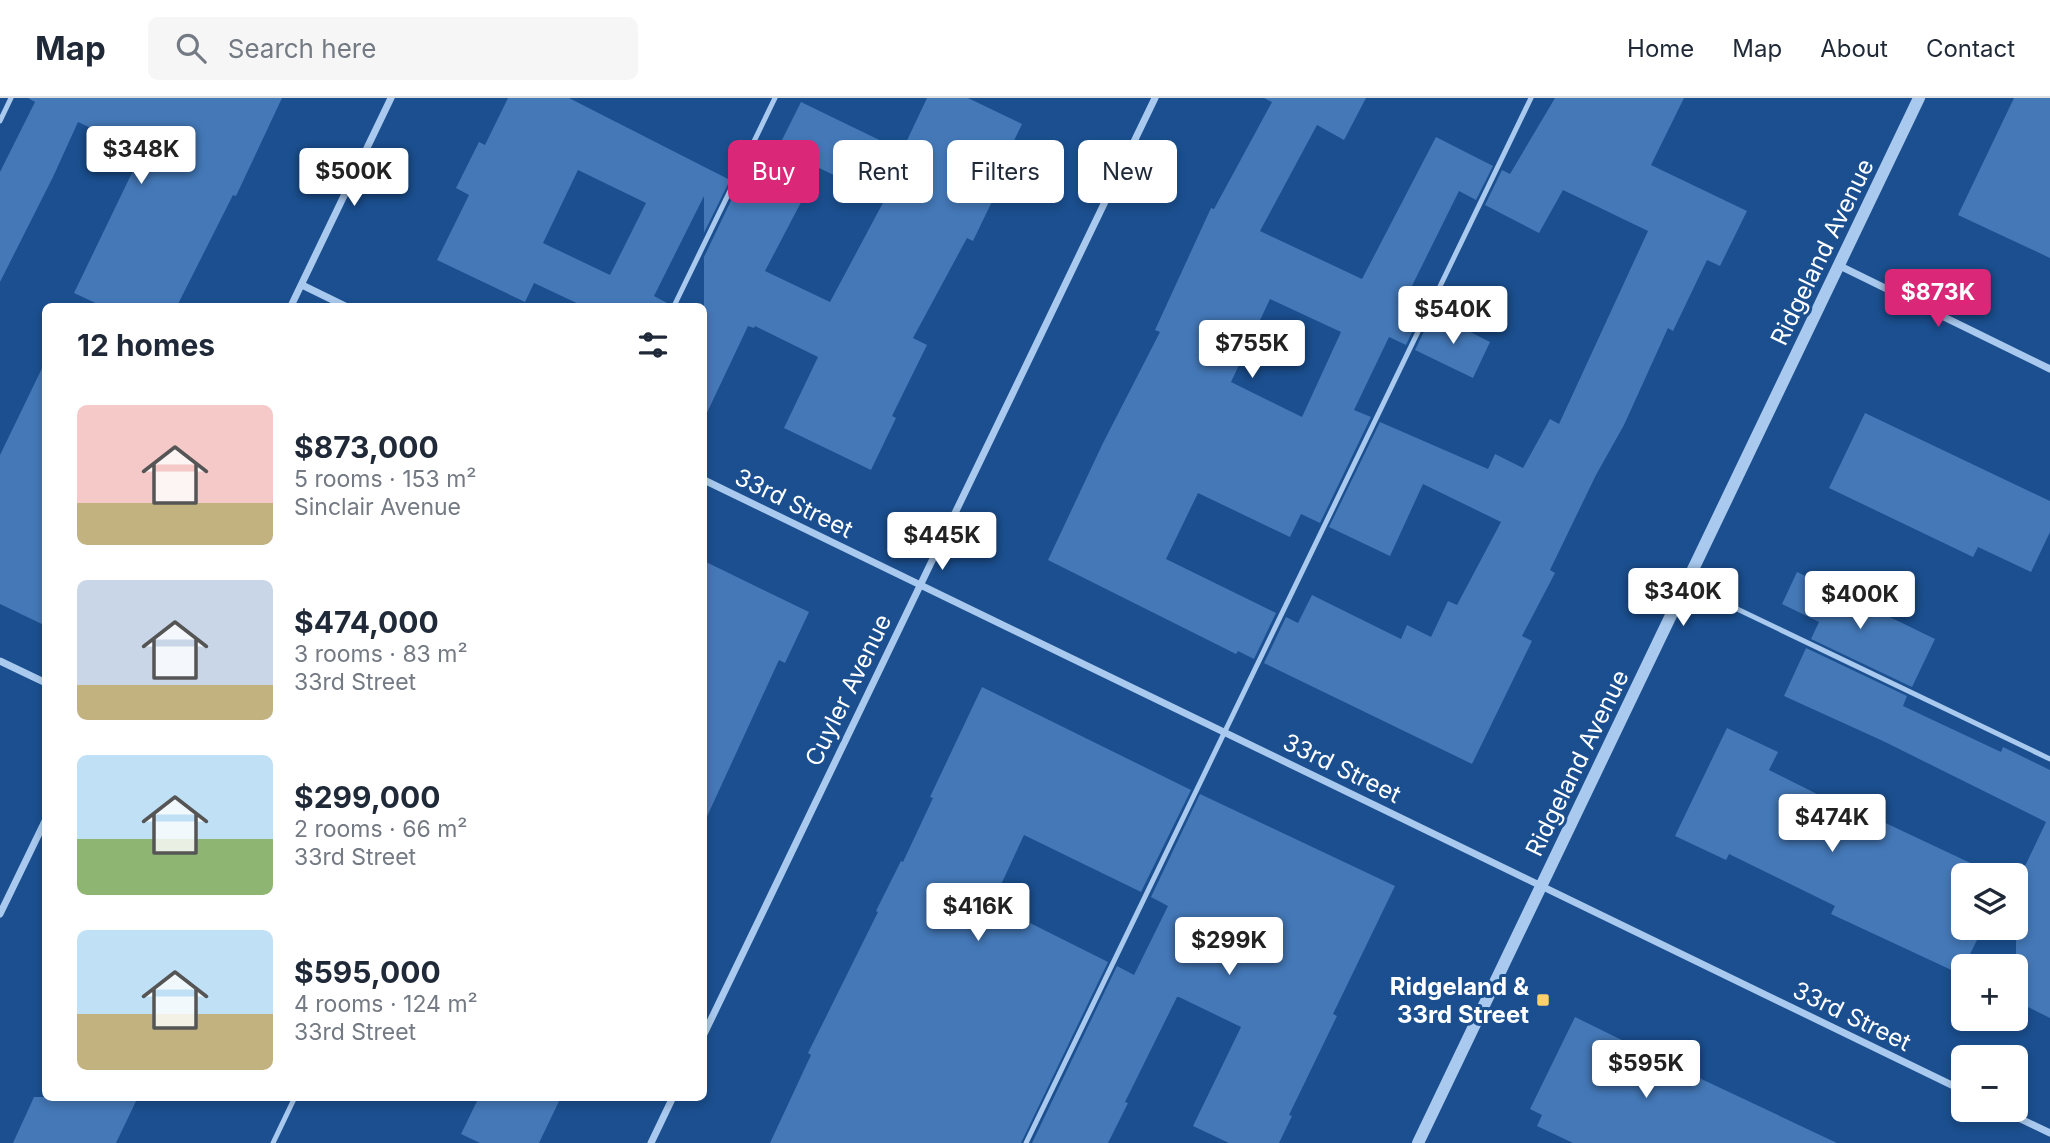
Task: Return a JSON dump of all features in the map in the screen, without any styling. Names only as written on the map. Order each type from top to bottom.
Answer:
[{"type":"street","points":[[293,303],[391,98]]},
{"type":"street","name":"Cuyler Avenue","points":[[707,1028],[1154,98]]},
{"type":"street","name":"Ridgeland Avenue","points":[[1418,1143],[1919,98]]},
{"type":"street","points":[[1838,265],[2050,369]]},
{"type":"street","points":[[302,285],[339,303]]},
{"type":"street","name":"33rd Street","points":[[707,481],[1951,1085]]},
{"type":"street","points":[[0,661],[42,681]]},
{"type":"street","points":[[0,914],[42,827]]},
{"type":"street","points":[[651,1143],[671,1101]]},
{"type":"street","points":[[2027,1122],[2050,1133]]},
{"type":"lane","points":[[0,121],[11,98]]},
{"type":"lane","points":[[675,303],[775,98]]},
{"type":"lane","points":[[1026,1143],[1531,98]]},
{"type":"lane","points":[[1686,584],[2050,759]]},
{"type":"lane","points":[[273,1143],[293,1101]]},
{"type":"building","points":[[28,98],[282,98],[236,196],[233,195],[179,303],[96,303],[74,293],[142,152],[78,122],[0,282],[0,172],[35,102]]},
{"type":"building","points":[[508,98],[569,98],[728,179],[704,233],[704,196],[654,296],[667,303],[577,303],[534,283],[525,302],[437,260],[469,195],[456,188],[479,142],[485,145]],"holes":[[[578,170],[646,203],[610,275],[543,243]]]},
{"type":"building","points":[[927,98],[968,98],[1022,124],[1014,140],[947,140],[947,203],[991,203],[973,241],[967,238],[913,338],[927,345],[892,416],[896,418],[871,470],[784,428],[818,357],[755,326],[748,326],[707,413],[707,303],[704,303],[704,257],[730,203],[801,203],[765,271],[830,302],[883,203],[933,203],[933,140],[907,140]]},
{"type":"building","points":[[1264,98],[1366,98],[1344,140],[1317,125],[1260,231],[1362,279],[1436,137],[1493,166],[1476,200],[1459,191],[1405,300],[1423,309],[1406,345],[1389,337],[1354,410],[1371,417],[1320,523],[1301,514],[1290,537],[1198,493],[1166,559],[1276,613],[1254,659],[1238,651],[1236,654],[1048,560],[1103,443],[1160,332],[1155,330],[1211,208],[1214,209],[1272,102]],"holes":[[[1270,299],[1341,332],[1302,417],[1231,382]]]},
{"type":"building","points":[[1555,98],[1684,98],[1651,165],[1747,211],[1720,266],[1707,260],[1673,331],[1668,328],[1624,425],[1596,475],[1550,570],[1555,573],[1522,636],[1532,641],[1472,764],[1264,663],[1286,617],[1298,623],[1312,595],[1401,639],[1407,625],[1431,637],[1448,601],[1457,605],[1501,522],[1423,484],[1390,556],[1329,527],[1380,422],[1488,469],[1495,454],[1523,468],[1550,419],[1559,424],[1648,231],[1563,190],[1539,233],[1485,205],[1502,170],[1510,174]]},
{"type":"building","points":[[2014,98],[2050,98],[2050,258],[1958,215]]},
{"type":"building","points":[[801,102],[879,140],[833,140],[833,175],[819,168],[819,140],[782,140]]},
{"type":"building","points":[[1433,313],[1490,342],[1473,378],[1415,350]]},
{"type":"building","points":[[42,368],[42,624],[0,604],[0,455]]},
{"type":"building","points":[[1865,413],[2050,501],[2050,532],[2031,572],[1978,547],[1973,557],[1829,488]]},
{"type":"building","points":[[707,562],[809,612],[785,663],[779,660],[707,816]]},
{"type":"building","points":[[1797,572],[1935,639],[1912,687],[1811,639],[1819,622],[1782,604]]},
{"type":"building","points":[[1806,648],[1907,696],[1903,706],[2001,752],[2003,747],[2050,770],[2050,1018],[2028,1007],[2028,954],[2016,954],[2016,940],[2028,940],[2026,863],[2046,822],[1883,741],[1784,696]]},
{"type":"building","points":[[982,687],[1191,790],[1141,892],[1024,835],[992,904],[1108,962],[1021,1143],[770,1143],[811,1055],[808,1053],[878,912],[876,911],[901,861],[903,862],[933,798],[930,797]]},
{"type":"building","points":[[1727,728],[1778,752],[1769,770],[1875,823],[1877,819],[1970,863],[1951,863],[1951,940],[1977,940],[1970,954],[1951,954],[1951,970],[1831,914],[1835,906],[1729,854],[1726,860],[1675,836]]},
{"type":"building","points":[[1200,794],[1395,886],[1333,1014],[1337,1016],[1289,1115],[1292,1116],[1279,1143],[1229,1143],[1193,1126],[1241,1027],[1177,997],[1125,1102],[1128,1103],[1108,1143],[1032,1143],[1117,966],[1134,975],[1168,906],[1151,897]]},
{"type":"building","points":[[1575,1017],[1837,1143],[1573,1143],[1537,1126],[1542,1115],[1530,1109]]},
{"type":"building","points":[[34,1097],[42,1097],[42,1101],[136,1101],[116,1143],[13,1143]]},
{"type":"building","points":[[477,1101],[559,1101],[539,1143],[480,1143],[461,1134]]},
{"type":"place","name":"Ridgeland & 33rd Street","points":[[1543,1000]]}]
